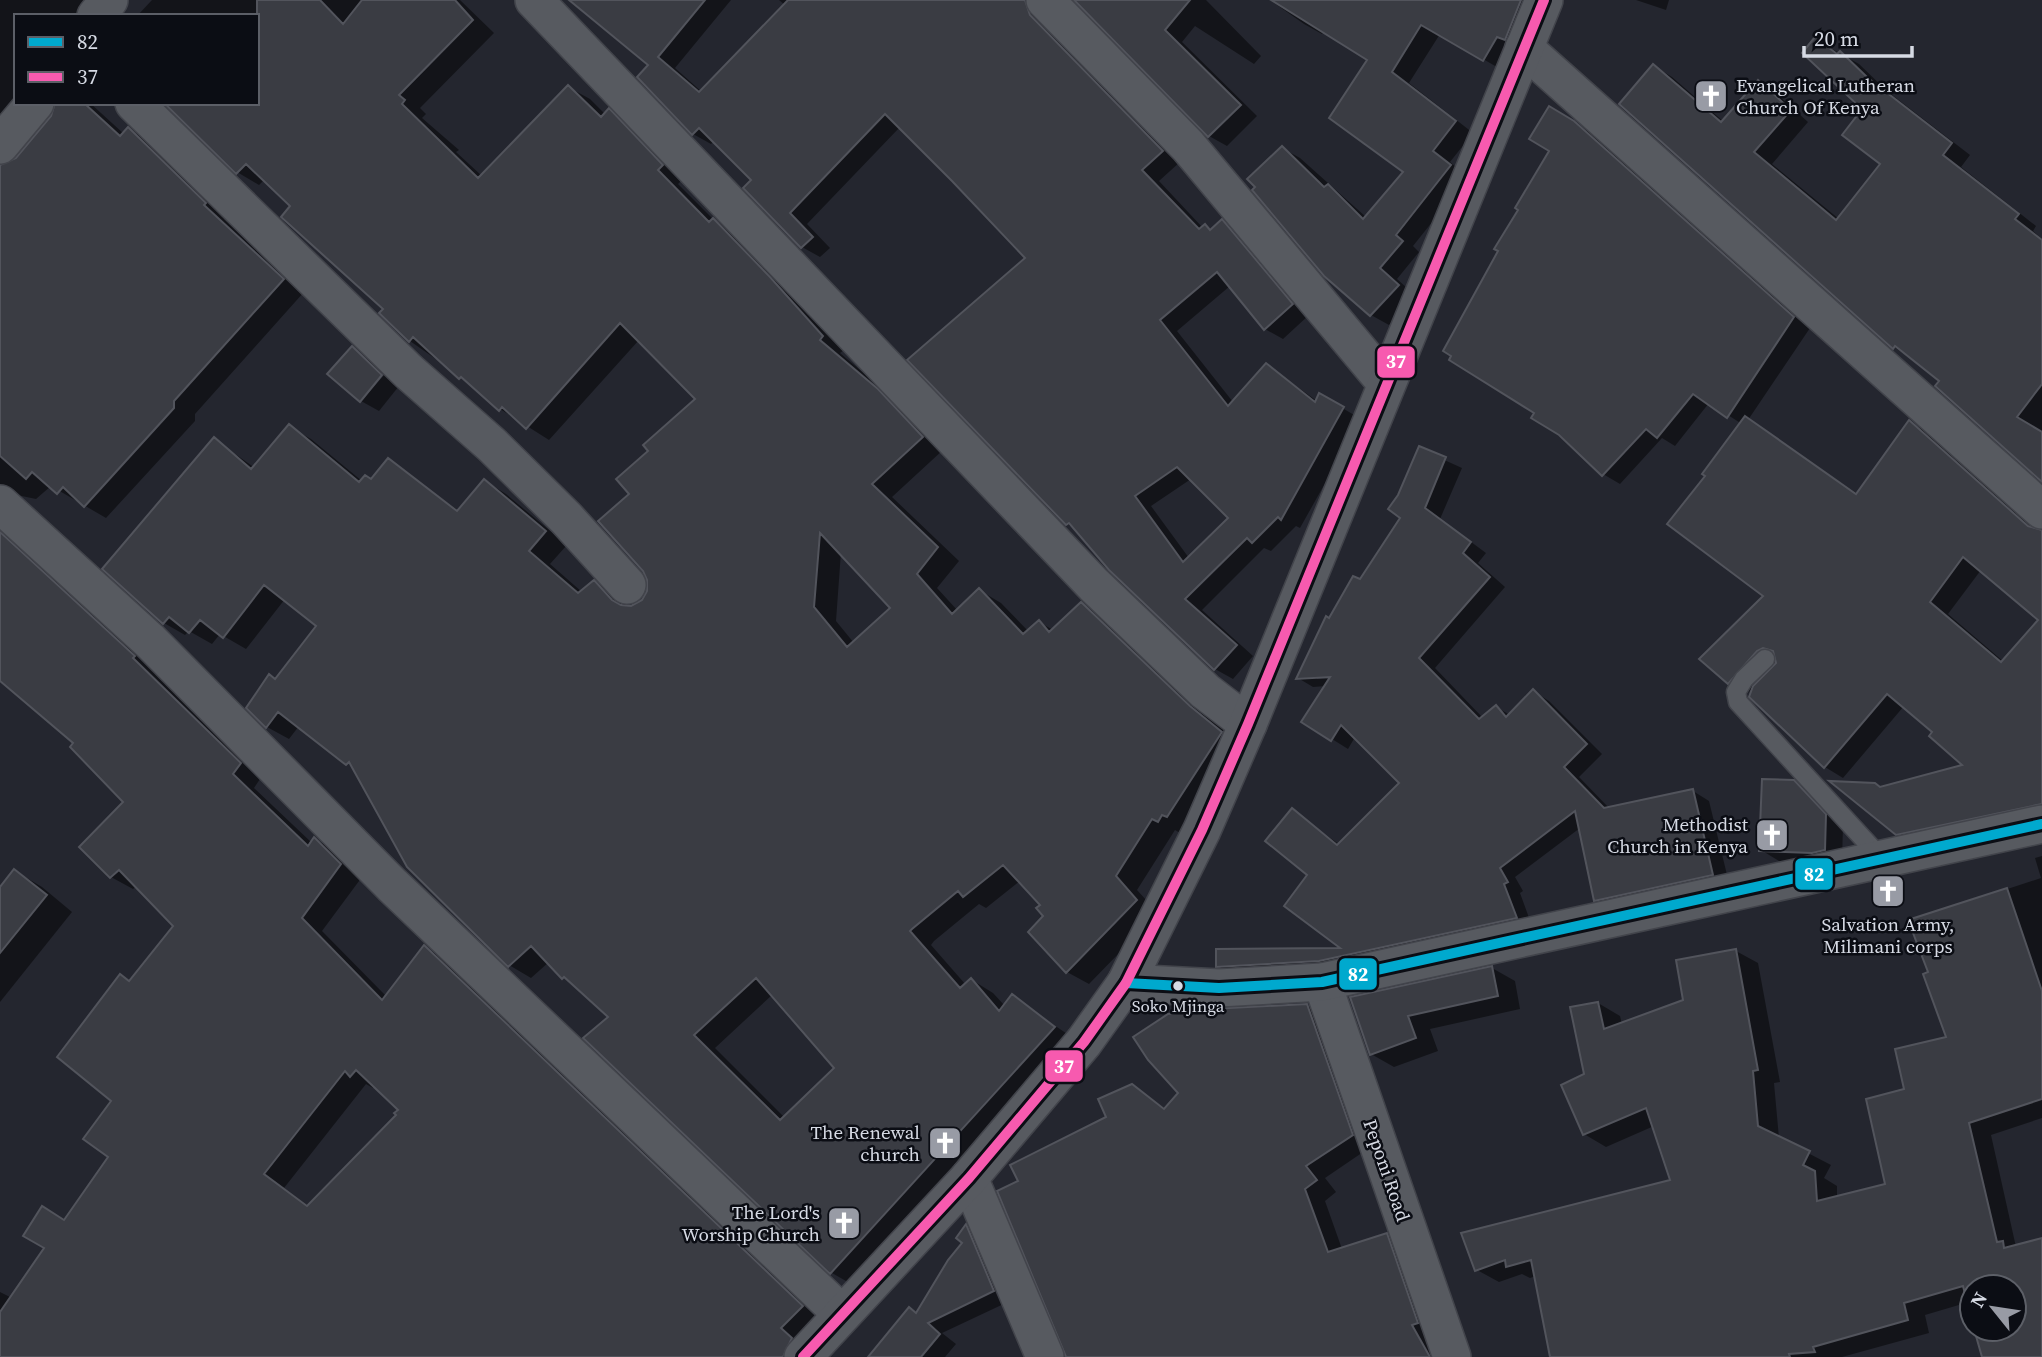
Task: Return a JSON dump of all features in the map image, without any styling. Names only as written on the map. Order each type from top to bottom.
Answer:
[{"type":"street","points":[[98,14],[109,0]]},
{"type":"street","points":[[534,0],[1094,585],[1205,691],[1248,724]]},
{"type":"street","points":[[1045,0],[1188,146],[1386,383]]},
{"type":"street","points":[[803,1357],[969,1178],[1084,1042],[1126,983],[1202,830],[1248,724],[1544,0]]},
{"type":"street","points":[[1524,48],[2042,510]]},
{"type":"street","points":[[0,145],[33,105]]},
{"type":"street","points":[[136,105],[408,371],[501,454],[566,518],[626,584]]},
{"type":"street","points":[[0,504],[150,640],[392,885],[841,1313]]},
{"type":"street","points":[[1126,983],[1219,988],[1322,982],[2042,824]]},
{"type":"street","name":"Peponi Road","points":[[1322,982],[1452,1357]]},
{"type":"street","points":[[969,1178],[1045,1357]]},
{"type":"lane","points":[[1765,659],[1744,679],[1737,692],[1738,702],[1881,858]]},
{"type":"building","points":[[257,0],[320,0],[343,24],[362,0],[455,0],[473,20],[399,95],[405,100],[402,104],[478,178],[568,85],[601,117],[609,108],[663,165],[658,170],[709,222],[713,218],[770,277],[823,336],[820,340],[878,389],[923,437],[872,484],[938,547],[917,574],[952,614],[979,588],[1023,634],[1039,620],[1049,632],[1081,602],[1190,706],[1222,732],[1167,817],[1162,815],[1158,822],[1152,819],[1116,876],[1137,900],[1066,973],[1028,932],[1043,916],[1036,908],[1040,905],[1003,865],[963,897],[958,891],[910,931],[960,988],[971,978],[999,1011],[1012,994],[1055,1027],[830,1274],[583,1038],[608,1017],[564,977],[562,979],[531,946],[508,967],[407,867],[349,762],[346,765],[278,712],[266,728],[246,708],[269,674],[275,679],[316,626],[264,585],[223,638],[200,620],[189,633],[169,617],[163,624],[102,569],[214,437],[251,469],[289,424],[359,482],[365,475],[371,479],[388,458],[457,511],[484,479],[546,531],[529,551],[578,593],[594,580],[612,600],[631,606],[642,600],[647,591],[647,580],[643,571],[598,521],[629,494],[616,479],[648,451],[643,445],[695,399],[620,323],[526,429],[502,407],[499,411],[461,377],[459,379],[413,337],[409,342],[379,313],[383,309],[281,217],[290,206],[246,164],[236,174],[166,105],[259,105]],"holes":[[[820,533],[890,608],[847,647],[814,607]],[[756,978],[834,1068],[780,1120],[694,1035]]]},
{"type":"building","points":[[569,0],[705,0],[658,57],[699,92],[788,0],[1025,0],[1030,15],[1163,151],[1142,170],[1199,229],[1205,224],[1210,230],[1222,219],[1293,304],[1264,330],[1217,272],[1160,320],[1228,406],[1266,363],[1315,402],[1319,393],[1344,407],[1281,520],[1278,517],[1252,543],[1247,538],[1185,599],[1237,645],[1214,670],[1109,570],[1069,523],[1066,525],[907,360],[1025,258],[885,114],[790,213],[813,237],[801,248],[743,188],[751,180],[699,128],[692,135],[637,77],[648,65]],"holes":[[[1177,467],[1228,518],[1183,562],[1135,496]]]},
{"type":"building","points":[[1074,0],[1190,0],[1165,30],[1241,105],[1208,137]]},
{"type":"building","points":[[1271,0],[1521,0],[1505,40],[1497,37],[1483,61],[1421,25],[1392,72],[1456,121],[1433,151],[1451,165],[1396,235],[1403,241],[1380,268],[1399,285],[1370,316],[1324,276],[1252,190],[1255,187],[1247,179],[1282,146],[1324,187],[1328,184],[1363,219],[1403,172],[1329,118],[1367,60]]},
{"type":"building","points":[[1815,37],[1837,54],[1840,51],[1868,78],[1952,143],[1943,155],[2019,214],[2015,219],[2042,240],[2042,384],[2017,417],[2042,432],[2042,482],[1935,386],[1939,381],[1895,346],[1893,349],[1619,104],[1653,64],[1721,122],[1758,80],[1791,110],[1754,152],[1836,220],[1880,164],[1842,135],[1862,109],[1802,53]]},
{"type":"building","points":[[54,105],[86,105],[120,136],[128,127],[206,203],[204,205],[284,279],[174,401],[174,408],[84,507],[63,487],[57,494],[32,472],[26,479],[0,456],[0,165],[16,158],[51,116]]},
{"type":"building","points":[[1549,106],[1574,121],[1794,317],[1727,418],[1693,394],[1657,438],[1646,429],[1602,476],[1559,435],[1531,418],[1534,413],[1449,360],[1451,356],[1443,351],[1498,251],[1494,249],[1518,210],[1515,208],[1549,151],[1529,139]]},
{"type":"building","points":[[352,346],[382,375],[360,402],[327,374]]},
{"type":"building","points":[[1745,416],[1856,494],[1909,420],[2028,526],[2042,530],[2042,804],[1896,835],[1829,781],[1875,783],[1880,787],[1962,765],[1929,736],[1932,732],[1887,694],[1824,768],[1749,697],[1753,686],[1776,663],[1773,651],[1763,648],[1757,651],[1728,684],[1699,659],[1763,596],[1667,524],[1705,476],[1702,474]],"holes":[[[1963,557],[2038,620],[2001,662],[1930,602]]]},
{"type":"building","points":[[1419,446],[1446,457],[1425,508],[1471,542],[1463,553],[1490,577],[1419,658],[1479,719],[1496,705],[1506,717],[1533,689],[1587,744],[1564,767],[1604,808],[1693,789],[1713,875],[1594,901],[1575,811],[1500,868],[1508,882],[1504,884],[1517,918],[1319,961],[1216,967],[1216,949],[1340,948],[1284,906],[1307,875],[1265,841],[1292,808],[1337,845],[1399,783],[1341,725],[1331,741],[1301,722],[1330,677],[1296,679],[1326,616],[1329,618],[1353,576],[1360,579],[1400,518],[1388,509],[1398,495]]},
{"type":"building","points":[[0,532],[135,656],[133,658],[241,763],[233,774],[308,846],[314,837],[341,864],[302,918],[382,1000],[424,945],[803,1306],[781,1328],[792,1338],[783,1357],[0,1357],[0,1312],[44,1248],[23,1236],[42,1206],[64,1220],[108,1157],[83,1139],[111,1101],[57,1057],[120,974],[129,981],[173,926],[119,870],[110,878],[79,847],[123,802],[70,747],[73,743],[0,681]],"holes":[[[356,1070],[398,1110],[307,1206],[264,1174],[345,1071],[350,1077]]]},
{"type":"building","points":[[1762,779],[1794,780],[1826,814],[1825,850],[1812,853],[1759,851]]},
{"type":"building","points":[[14,869],[47,895],[0,953],[0,887]]},
{"type":"building","points":[[2007,888],[2042,991],[2042,1099],[1969,1123],[1997,1242],[2003,1241],[2004,1248],[2042,1238],[2042,1357],[1982,1357],[1978,1343],[2028,1343],[2028,1273],[1958,1273],[1958,1287],[1904,1303],[1908,1320],[1813,1347],[1815,1352],[1789,1354],[1790,1357],[1550,1357],[1531,1260],[1506,1267],[1505,1260],[1475,1271],[1461,1233],[1670,1180],[1646,1108],[1583,1135],[1561,1085],[1584,1074],[1570,1007],[1598,1002],[1604,1029],[1683,1000],[1676,960],[1736,949],[1758,1070],[1753,1071],[1758,1126],[1810,1151],[1803,1165],[1815,1171],[1817,1201],[1885,1184],[1866,1099],[1904,1089],[1895,1049],[1946,1037],[1923,974],[1928,972],[1908,920]]},
{"type":"building","points":[[1492,966],[1498,996],[1408,1016],[1416,1038],[1370,1055],[1350,997]]},
{"type":"building","points":[[1307,1004],[1353,1135],[1306,1166],[1317,1180],[1305,1189],[1328,1252],[1387,1233],[1418,1323],[1412,1325],[1430,1357],[1066,1357],[997,1191],[1018,1181],[1010,1165],[1106,1117],[1098,1099],[1132,1084],[1164,1109],[1178,1093],[1148,1060],[1133,1037],[1168,1014]]},
{"type":"building","points":[[966,1224],[994,1291],[928,1323],[940,1334],[921,1357],[868,1357],[909,1307],[916,1313],[948,1260],[962,1243],[956,1238]]},
{"type":"transit line","name":"37","points":[[803,1357],[969,1178],[1084,1042],[1126,983],[1202,830],[1248,724],[1544,0]]},
{"type":"transit line","name":"82","points":[[1126,983],[1219,988],[1322,982],[2042,824]]},
{"type":"place","name":"Evangelical Lutheran Church Of Kenya","points":[[1711,96]]},
{"type":"place","name":"Methodist Church in Kenya","points":[[1772,835]]},
{"type":"place","name":"Salvation Army, Milimani corps","points":[[1888,891]]},
{"type":"place","name":"Soko Mjinga","points":[[1178,986]]},
{"type":"place","name":"The Renewal church","points":[[945,1143]]},
{"type":"place","name":"The Lord's Worship Church","points":[[844,1223]]}]
